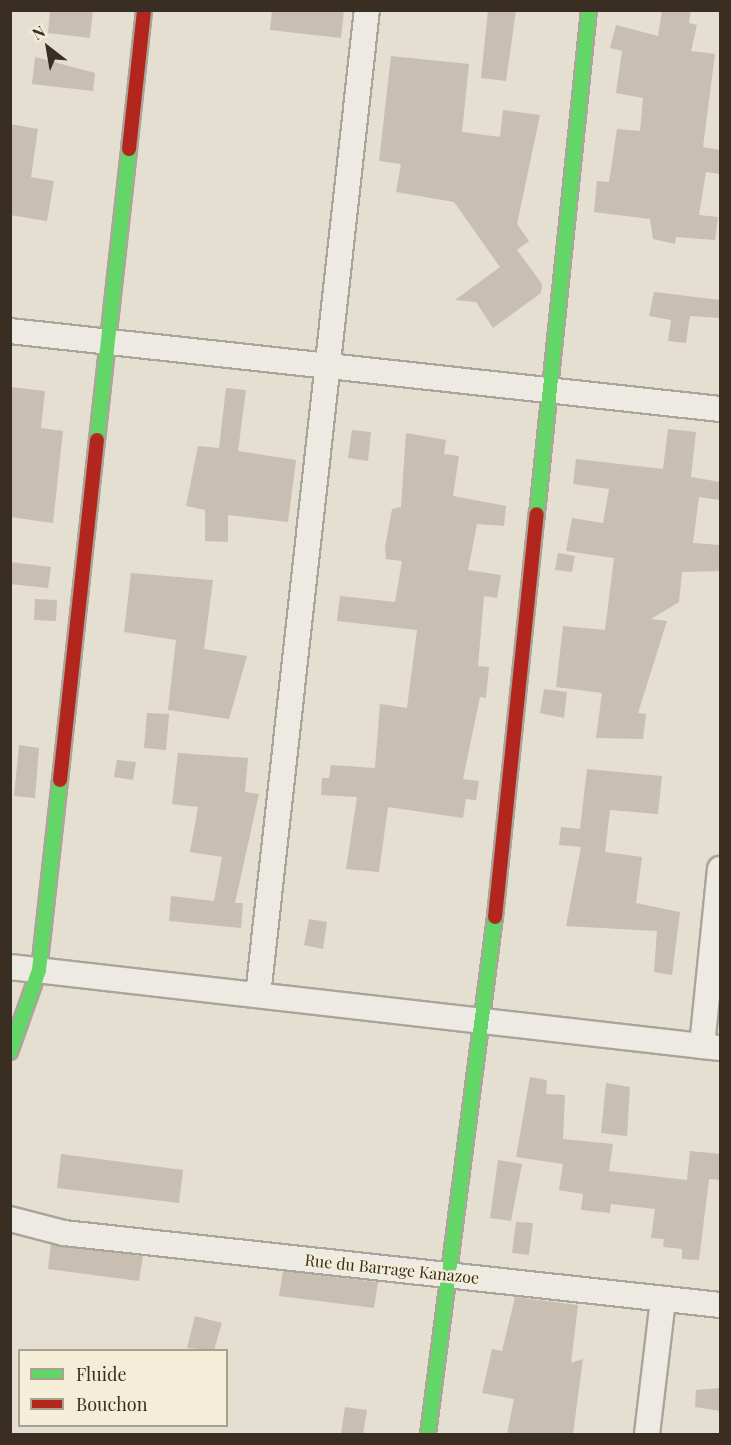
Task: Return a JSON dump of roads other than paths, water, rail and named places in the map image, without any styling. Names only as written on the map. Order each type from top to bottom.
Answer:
[{"type":"street","points":[[10,1052],[39,970],[144,10]]},
{"type":"street","points":[[258,995],[331,366],[367,10]]},
{"type":"street","points":[[428,1434],[452,1275],[484,1021],[552,391],[589,10]]},
{"type":"street","points":[[10,331],[720,409]]},
{"type":"street","points":[[10,967],[711,1047],[720,869]]},
{"type":"street","name":"Rue du Barrage Kanazoe","points":[[10,1219],[64,1233],[720,1305]]},
{"type":"street","points":[[647,1434],[663,1299]]}]
